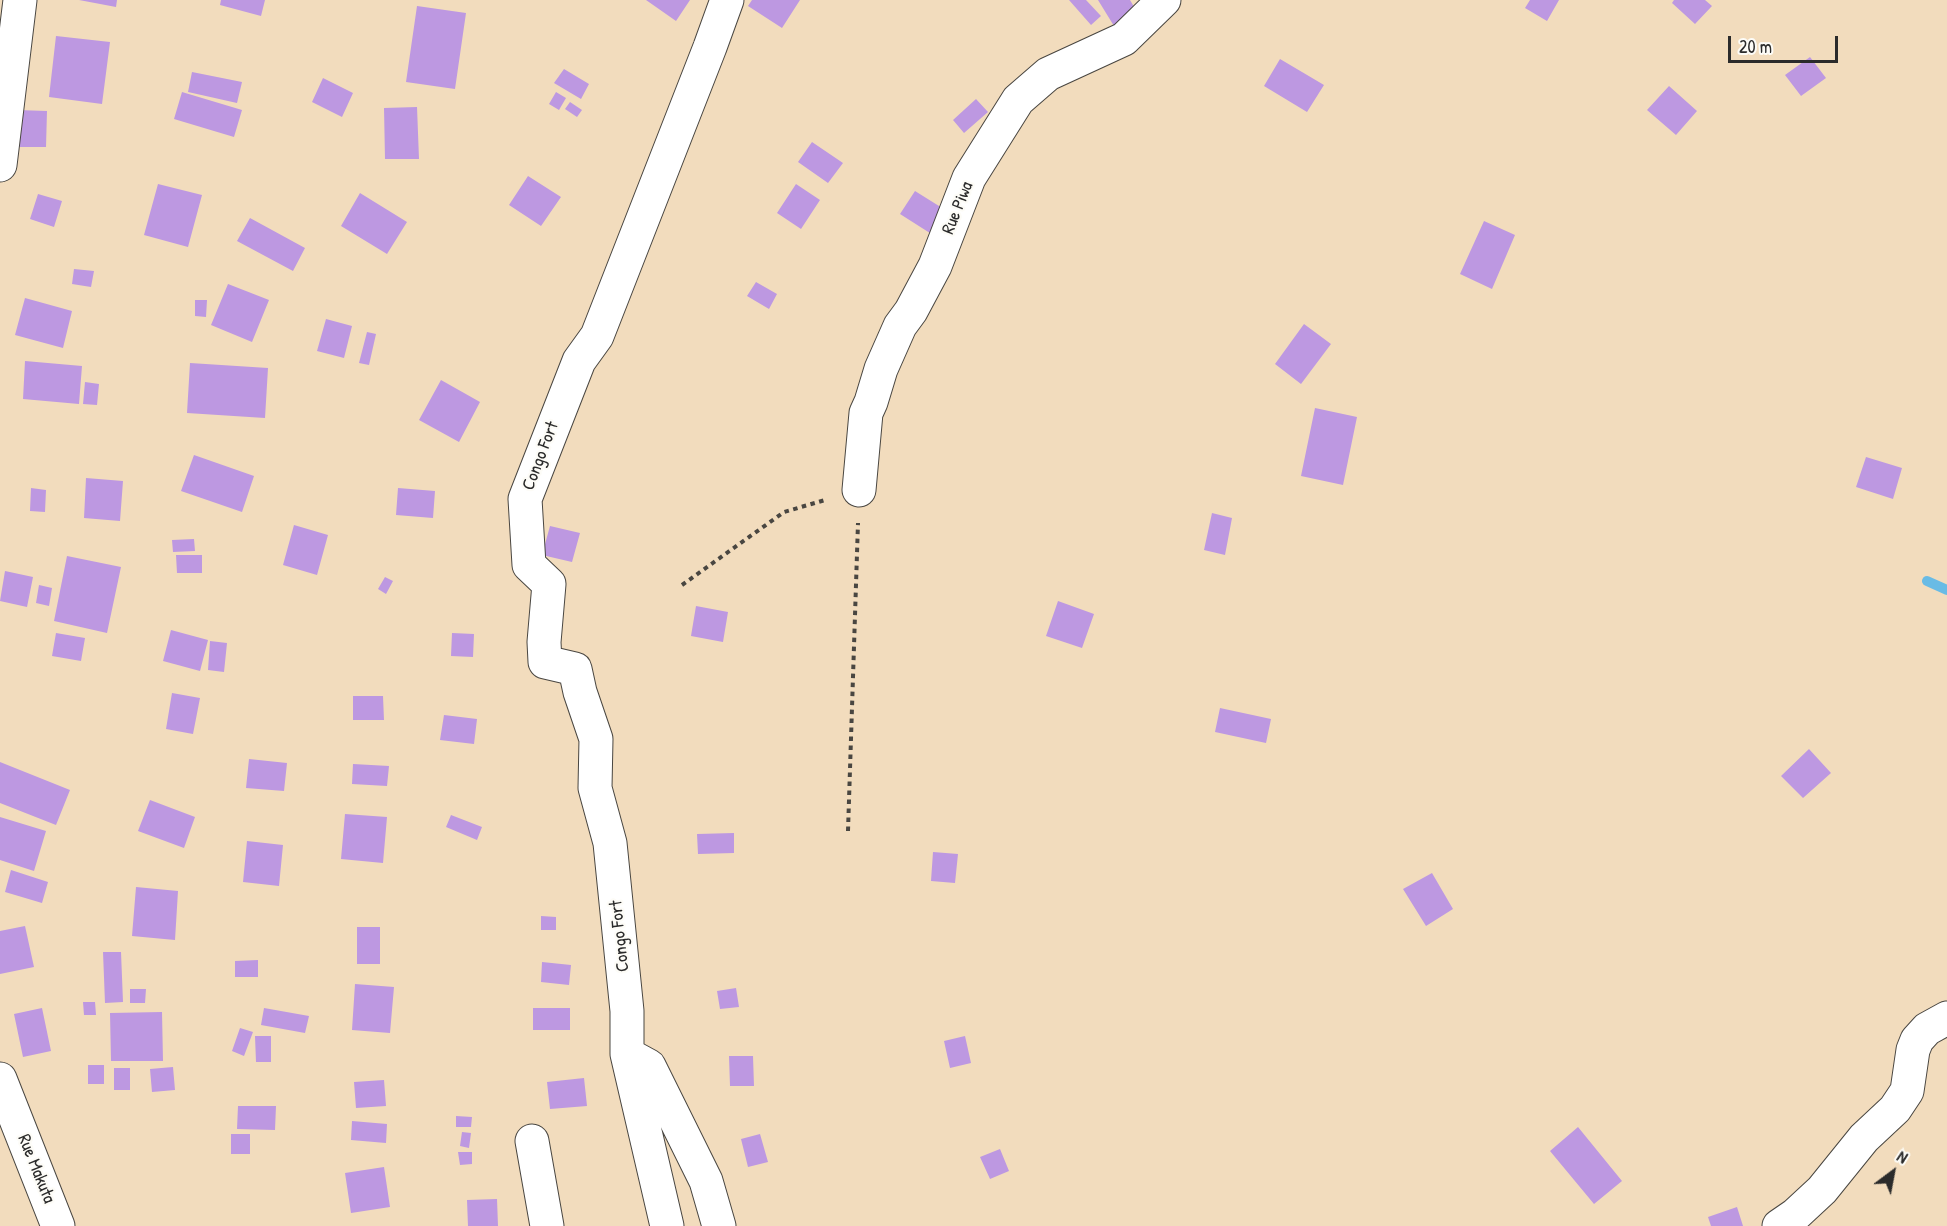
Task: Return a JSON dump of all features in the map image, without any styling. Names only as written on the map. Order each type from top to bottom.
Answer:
[{"type":"street","points":[[0,165],[20,0]]},
{"type":"street","name":"Congo Fort","points":[[667,1226],[627,1054],[627,1011],[610,843],[595,788],[596,739],[580,692],[575,669],[545,662],[544,642],[549,584],[529,565],[525,499],[579,361],[597,336],[727,0]]},
{"type":"street","name":"Rue Piwa","points":[[859,490],[866,413],[881,369],[900,326],[935,266],[969,178],[1018,100],[1048,74],[1124,39],[1164,0]]},
{"type":"street","points":[[1779,1226],[1795,1215],[1822,1190],[1864,1138],[1895,1109],[1907,1091],[1912,1050],[1917,1040],[1928,1029],[1947,1018]]},
{"type":"street","points":[[627,1054],[649,1066],[706,1181],[719,1226]]},
{"type":"street","name":"Rue Makuta","points":[[0,1079],[58,1226]]},
{"type":"street","points":[[532,1141],[547,1226]]},
{"type":"path","points":[[682,585],[784,512],[859,490],[848,831]]},
{"type":"building","points":[[79,0],[117,0],[116,7]]},
{"type":"building","points":[[221,0],[265,0],[261,16],[220,5]]},
{"type":"building","points":[[646,0],[690,0],[676,21]]},
{"type":"building","points":[[752,0],[800,0],[782,28],[748,6]]},
{"type":"building","points":[[1069,0],[1086,0],[1101,16],[1091,25]]},
{"type":"building","points":[[1098,0],[1130,0],[1137,12],[1114,26]]},
{"type":"building","points":[[1530,0],[1559,0],[1547,21],[1525,8]]},
{"type":"building","points":[[1674,0],[1705,0],[1712,6],[1695,24],[1672,3]]},
{"type":"building","points":[[417,6],[466,13],[455,89],[406,82]]},
{"type":"building","points":[[56,36],[110,42],[102,104],[49,97]]},
{"type":"building","points":[[1810,57],[1826,78],[1801,96],[1785,75]]},
{"type":"building","points":[[1280,59],[1324,85],[1307,112],[1264,86]]},
{"type":"building","points":[[564,69],[589,84],[581,99],[554,83]]},
{"type":"building","points":[[192,72],[242,82],[237,103],[188,92]]},
{"type":"building","points":[[323,78],[353,93],[342,117],[312,102]]},
{"type":"building","points":[[1669,86],[1697,111],[1676,135],[1647,110]]},
{"type":"building","points":[[182,92],[242,110],[234,137],[174,119]]},
{"type":"building","points":[[556,92],[566,98],[559,110],[549,104]]},
{"type":"building","points":[[976,99],[988,112],[964,133],[953,120]]},
{"type":"building","points":[[570,102],[582,110],[577,117],[565,109]]},
{"type":"building","points":[[417,107],[419,159],[385,159],[384,108]]},
{"type":"building","points":[[17,110],[47,111],[46,147],[16,147]]},
{"type":"building","points":[[812,142],[843,163],[828,183],[798,162]]},
{"type":"building","points":[[528,176],[561,197],[541,226],[509,205]]},
{"type":"building","points":[[158,184],[202,195],[188,247],[144,235]]},
{"type":"building","points":[[796,184],[820,200],[801,229],[777,213]]},
{"type":"building","points":[[915,191],[947,211],[933,235],[900,214]]},
{"type":"building","points":[[360,193],[407,222],[387,254],[341,226]]},
{"type":"building","points":[[38,194],[62,201],[54,227],[30,219]]},
{"type":"building","points":[[250,218],[305,248],[293,271],[237,241]]},
{"type":"building","points":[[1484,221],[1515,235],[1492,289],[1460,274]]},
{"type":"building","points":[[74,269],[94,271],[91,287],[72,284]]},
{"type":"building","points":[[756,282],[777,294],[769,309],[747,296]]},
{"type":"building","points":[[228,284],[269,300],[252,342],[211,325]]},
{"type":"building","points":[[25,298],[72,311],[63,348],[15,335]]},
{"type":"building","points":[[195,300],[207,300],[206,317],[195,316]]},
{"type":"building","points":[[326,319],[352,326],[344,358],[317,351]]},
{"type":"building","points":[[1304,324],[1331,344],[1301,384],[1275,364]]},
{"type":"building","points":[[367,332],[376,334],[369,365],[359,363]]},
{"type":"building","points":[[25,361],[82,366],[79,404],[23,399]]},
{"type":"building","points":[[190,363],[268,368],[265,418],[187,413]]},
{"type":"building","points":[[441,380],[480,402],[459,442],[419,420]]},
{"type":"building","points":[[85,382],[99,384],[97,405],[83,404]]},
{"type":"building","points":[[1315,408],[1357,417],[1343,485],[1301,476]]},
{"type":"building","points":[[194,455],[254,476],[242,512],[181,491]]},
{"type":"building","points":[[1866,457],[1902,468],[1893,499],[1856,487]]},
{"type":"building","points":[[86,478],[123,481],[120,521],[84,518]]},
{"type":"building","points":[[31,488],[46,490],[45,512],[30,511]]},
{"type":"building","points":[[398,488],[435,491],[433,518],[396,515]]},
{"type":"building","points":[[1212,513],[1232,518],[1225,555],[1204,550]]},
{"type":"building","points":[[294,525],[328,535],[317,575],[283,565]]},
{"type":"building","points":[[550,526],[580,533],[572,562],[542,555]]},
{"type":"building","points":[[194,539],[195,551],[173,552],[172,540]]},
{"type":"building","points":[[176,555],[202,555],[202,573],[177,573]]},
{"type":"building","points":[[67,556],[121,567],[107,633],[54,621]]},
{"type":"building","points":[[5,571],[33,577],[27,607],[0,601]]},
{"type":"building","points":[[385,577],[393,581],[386,594],[378,589]]},
{"type":"building","points":[[39,585],[52,588],[49,606],[36,603]]},
{"type":"building","points":[[1058,601],[1094,614],[1082,648],[1046,636]]},
{"type":"building","points":[[696,606],[728,612],[723,642],[691,636]]},
{"type":"building","points":[[171,630],[208,640],[200,671],[163,661]]},
{"type":"building","points":[[56,633],[85,638],[81,661],[52,656]]},
{"type":"building","points":[[452,633],[474,634],[473,657],[451,656]]},
{"type":"building","points":[[210,641],[227,643],[224,672],[208,670]]},
{"type":"building","points":[[172,693],[200,698],[193,734],[166,729]]},
{"type":"building","points":[[353,696],[383,696],[384,720],[353,720]]},
{"type":"building","points":[[1220,708],[1271,719],[1266,743],[1215,732]]},
{"type":"building","points":[[444,715],[477,719],[474,744],[440,740]]},
{"type":"building","points":[[1809,749],[1831,773],[1803,798],[1781,776]]},
{"type":"building","points":[[249,759],[287,763],[284,791],[246,788]]},
{"type":"building","points":[[0,762],[70,790],[56,825],[0,803]]},
{"type":"building","points":[[353,764],[389,766],[387,786],[352,784]]},
{"type":"building","points":[[150,800],[195,817],[184,848],[138,831]]},
{"type":"building","points":[[345,814],[387,817],[383,863],[341,859]]},
{"type":"building","points":[[451,815],[482,827],[477,840],[446,827]]},
{"type":"building","points":[[0,817],[46,831],[34,871],[0,860]]},
{"type":"building","points":[[734,833],[734,853],[698,854],[697,834]]},
{"type":"building","points":[[247,841],[283,845],[279,886],[243,882]]},
{"type":"building","points":[[933,852],[958,854],[955,883],[931,881]]},
{"type":"building","points":[[11,870],[48,882],[42,903],[5,892]]},
{"type":"building","points":[[1432,873],[1453,909],[1426,926],[1403,889]]},
{"type":"building","points":[[136,887],[178,891],[175,940],[132,936]]},
{"type":"building","points":[[541,916],[556,917],[556,930],[541,930]]},
{"type":"building","points":[[25,926],[34,967],[0,974],[0,931]]},
{"type":"building","points":[[357,927],[380,927],[380,964],[357,964]]},
{"type":"building","points":[[103,952],[121,952],[123,1002],[105,1003]]},
{"type":"building","points":[[258,960],[258,977],[235,977],[235,961]]},
{"type":"building","points":[[542,962],[571,965],[569,985],[541,982]]},
{"type":"building","points":[[355,984],[394,987],[390,1033],[352,1030]]},
{"type":"building","points":[[736,988],[739,1007],[720,1009],[717,991]]},
{"type":"building","points":[[130,989],[146,989],[145,1003],[130,1003]]},
{"type":"building","points":[[83,1002],[95,1002],[96,1015],[84,1015]]},
{"type":"building","points":[[42,1008],[51,1051],[23,1057],[14,1014]]},
{"type":"building","points":[[264,1008],[309,1016],[305,1033],[261,1025]]},
{"type":"building","points":[[533,1008],[570,1008],[570,1030],[533,1030]]},
{"type":"building","points":[[162,1012],[163,1061],[111,1061],[110,1013]]},
{"type":"building","points":[[240,1028],[253,1032],[244,1056],[232,1051]]},
{"type":"building","points":[[255,1036],[271,1036],[271,1062],[256,1062]]},
{"type":"building","points":[[965,1036],[971,1063],[950,1068],[944,1041]]},
{"type":"building","points":[[729,1056],[753,1056],[754,1086],[730,1086]]},
{"type":"building","points":[[88,1065],[104,1065],[104,1084],[88,1084]]},
{"type":"building","points":[[173,1067],[175,1090],[152,1092],[150,1069]]},
{"type":"building","points":[[114,1068],[130,1068],[130,1090],[114,1090]]},
{"type":"building","points":[[584,1078],[587,1106],[550,1109],[547,1082]]},
{"type":"building","points":[[384,1080],[386,1106],[356,1108],[354,1082]]},
{"type":"building","points":[[238,1106],[276,1106],[275,1130],[237,1129]]},
{"type":"building","points":[[456,1116],[472,1117],[471,1127],[456,1127]]},
{"type":"building","points":[[352,1121],[387,1124],[386,1143],[351,1140]]},
{"type":"building","points":[[1578,1127],[1622,1181],[1594,1204],[1550,1151]]},
{"type":"building","points":[[462,1132],[471,1133],[469,1148],[460,1146]]},
{"type":"building","points":[[231,1134],[250,1134],[250,1154],[231,1154]]},
{"type":"building","points":[[760,1134],[768,1162],[748,1167],[741,1139]]},
{"type":"building","points":[[1000,1149],[1009,1171],[990,1179],[980,1157]]},
{"type":"building","points":[[458,1152],[472,1152],[472,1164],[460,1165]]},
{"type":"building","points":[[384,1167],[390,1207],[351,1213],[345,1173]]},
{"type":"building","points":[[497,1199],[498,1226],[468,1226],[467,1200]]},
{"type":"building","points":[[1737,1207],[1743,1226],[1711,1226],[1708,1217]]},
{"type":"waterway","points":[[1927,581],[1947,590]]}]
